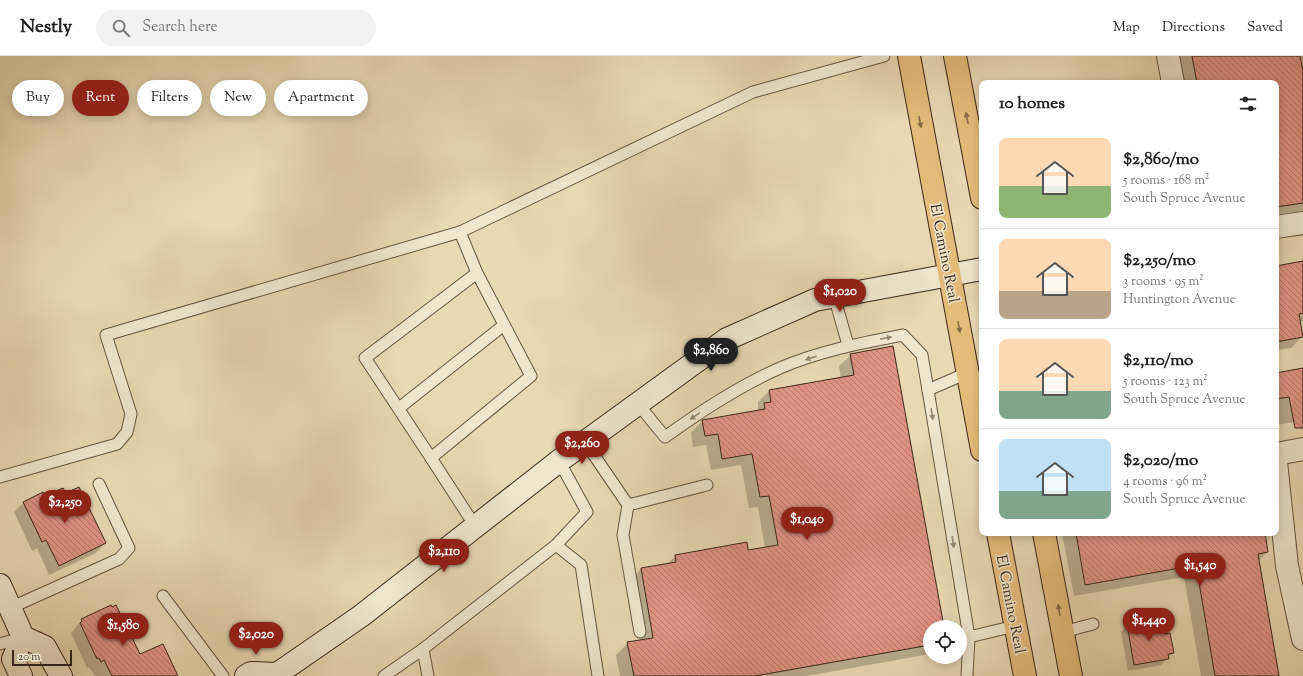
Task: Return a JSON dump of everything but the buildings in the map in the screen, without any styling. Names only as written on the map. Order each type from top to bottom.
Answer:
[{"type":"main road","name":"El Camino Real","points":[[909,56],[948,275],[979,435]]},
{"type":"main road","points":[[956,56],[979,182]]},
{"type":"main road","points":[[1168,56],[1172,80]]},
{"type":"main road","points":[[1279,227],[1303,223]]},
{"type":"main road","points":[[246,676],[251,673],[276,675],[361,616],[559,461],[727,339],[815,300],[979,270]]},
{"type":"main road","points":[[1279,453],[1303,448]]},
{"type":"main road","points":[[1279,488],[1288,566],[1303,639]]},
{"type":"main road","name":"El Camino Real","points":[[999,536],[1025,676]]},
{"type":"main road","points":[[1045,536],[1071,676]]},
{"type":"main road","points":[[0,585],[23,638],[44,646],[61,676]]},
{"type":"main road","points":[[20,676],[13,659],[23,638]]},
{"type":"lane","points":[[0,477],[116,444],[127,432],[131,414],[106,335],[460,232],[753,92],[884,56]]},
{"type":"lane","points":[[431,458],[531,376],[477,273],[460,232]]},
{"type":"lane","points":[[476,526],[365,358],[477,273]]},
{"type":"lane","points":[[834,296],[848,345]]},
{"type":"lane","points":[[399,408],[504,325]]},
{"type":"lane","points":[[638,404],[665,437],[713,403],[780,368],[848,345],[903,335],[922,355],[969,637],[966,676]]},
{"type":"lane","points":[[928,390],[967,373]]},
{"type":"lane","points":[[586,442],[628,505],[623,534],[640,632]]},
{"type":"lane","points":[[384,676],[423,649],[556,545],[587,512],[559,461]]},
{"type":"lane","points":[[10,608],[119,559],[129,548],[99,484]]},
{"type":"lane","points":[[628,505],[707,485]]},
{"type":"lane","points":[[556,545],[580,565],[598,676]]},
{"type":"lane","points":[[163,596],[223,676]]},
{"type":"lane","points":[[1063,632],[1093,624]]},
{"type":"lane","points":[[969,637],[1015,626]]},
{"type":"lane","points":[[0,644],[23,638]]},
{"type":"lane","points":[[423,649],[428,676]]}]
